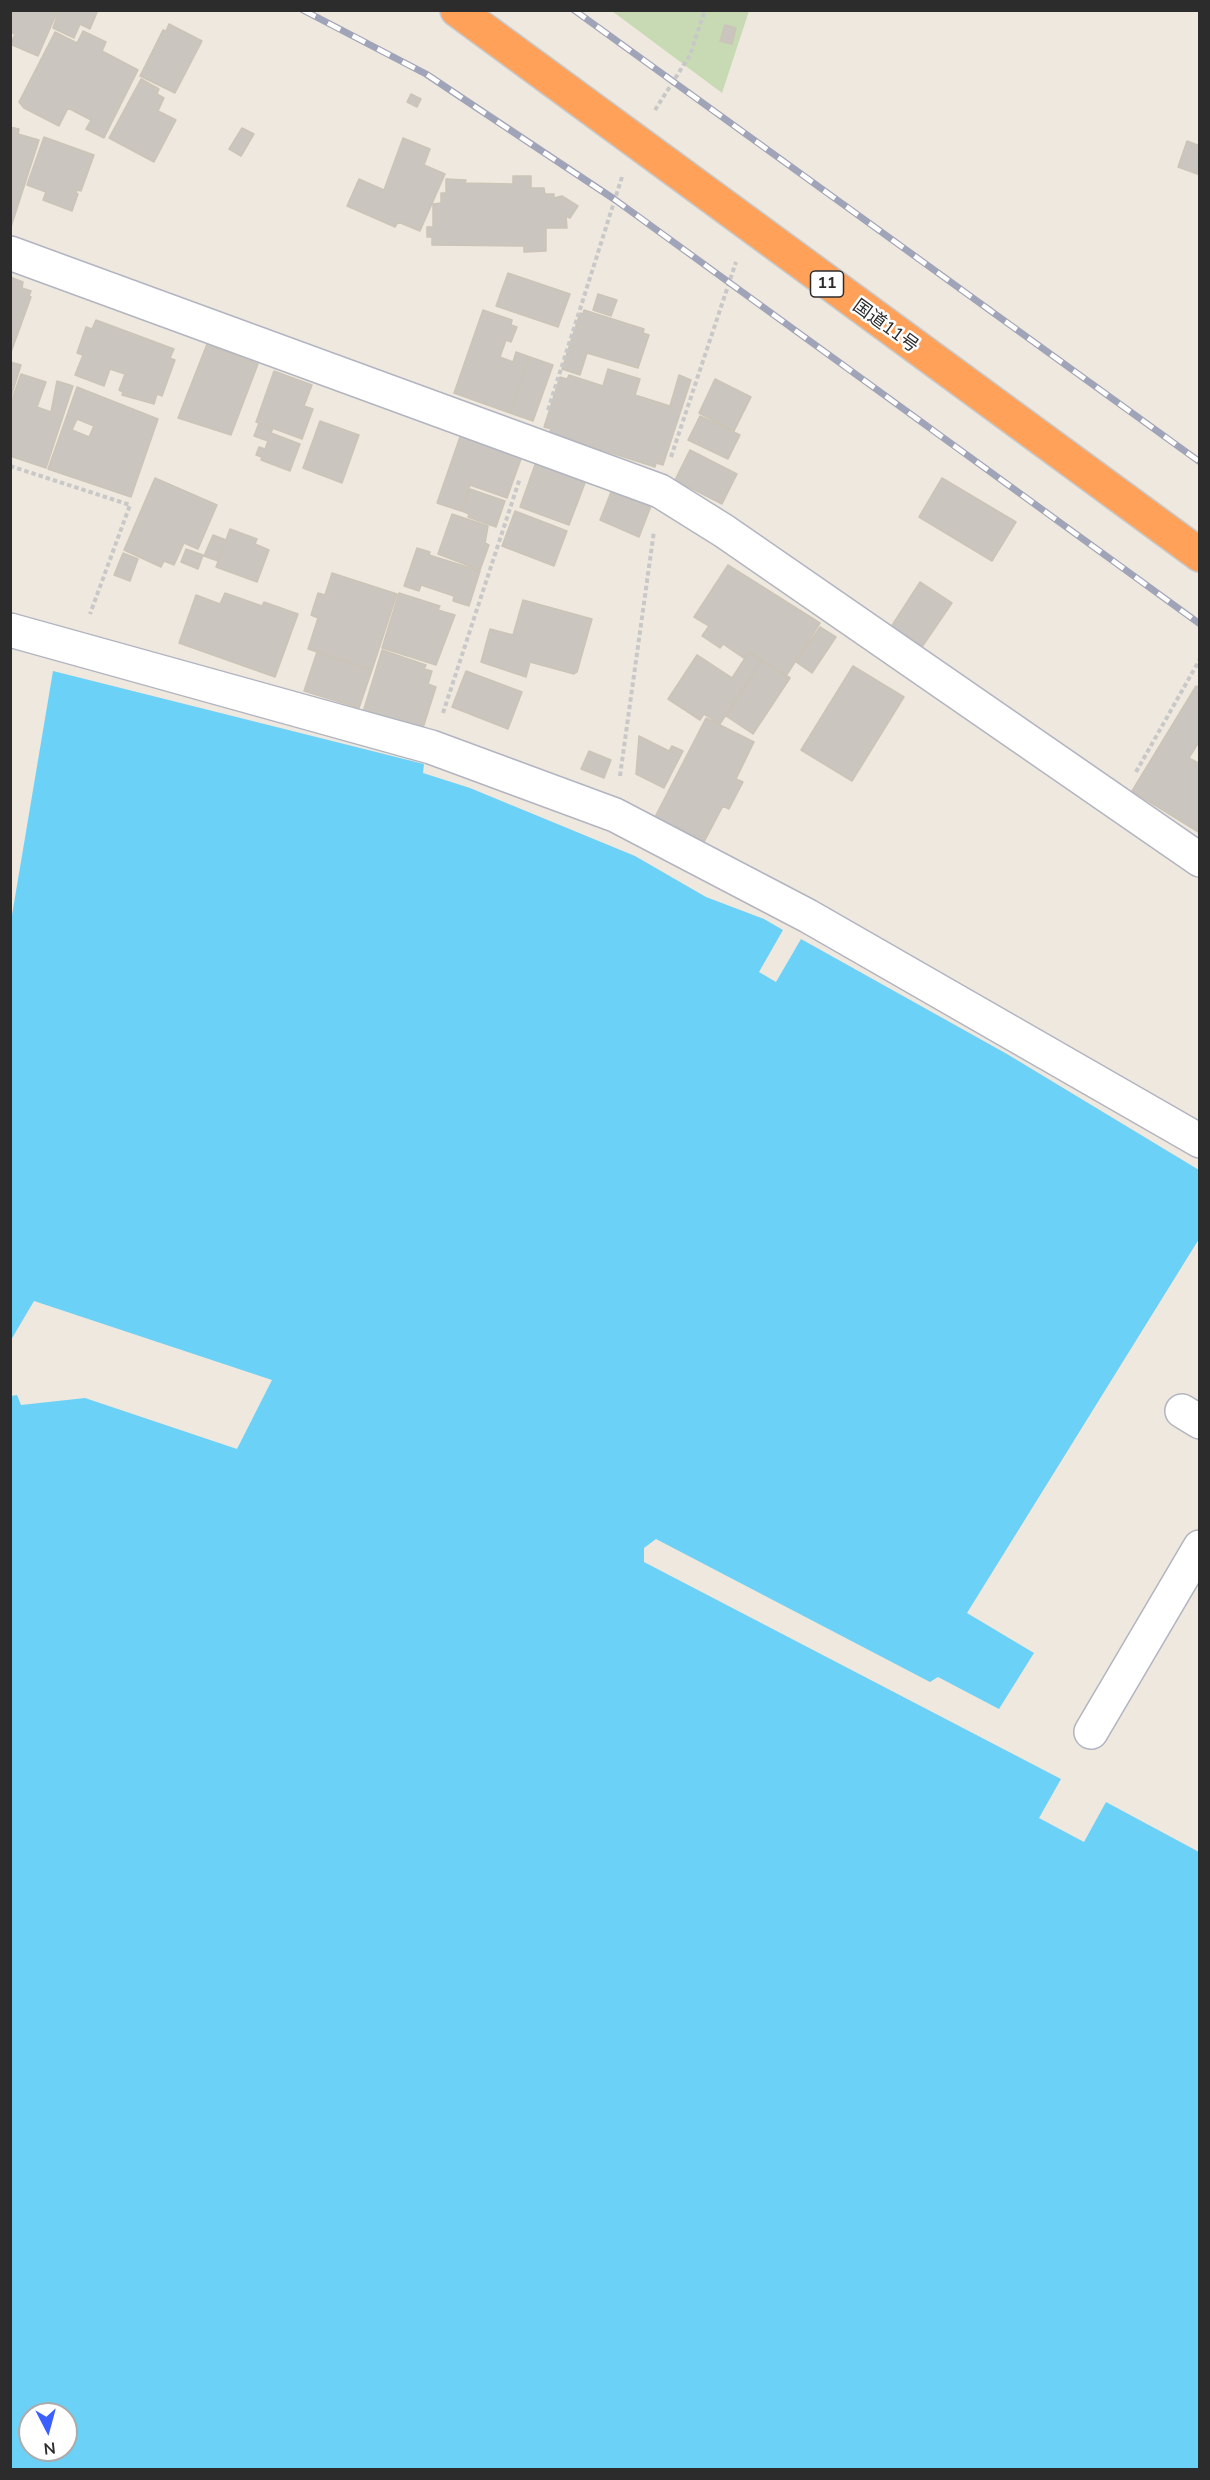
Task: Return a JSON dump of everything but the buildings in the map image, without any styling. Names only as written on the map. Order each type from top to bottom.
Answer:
[{"type":"highway","name":"国道11号","points":[[457,10],[1200,555]]},
{"type":"street","points":[[10,252],[660,491],[724,531],[1200,860]]},
{"type":"street","points":[[10,630],[431,747],[615,815],[808,916],[1200,1141]]},
{"type":"street","points":[[1091,1732],[1200,1547]]},
{"type":"path","points":[[655,111],[690,55],[705,10]]},
{"type":"path","points":[[10,466],[130,506],[77,648]]},
{"type":"path","points":[[1118,804],[1200,659]]},
{"type":"green space","points":[[612,11],[749,11],[722,93]]},
{"type":"water","points":[[53,671],[424,764],[423,773],[470,788],[635,856],[706,897],[764,919],[783,930],[759,972],[776,982],[801,939],[1007,1054],[1199,1170],[1199,1239],[967,1613],[1034,1653],[999,1709],[938,1677],[930,1682],[656,1539],[644,1548],[644,1562],[1061,1779],[1039,1818],[1084,1842],[1106,1802],[1199,1852],[1200,2469],[11,2470],[10,927]]},
{"type":"pier","points":[[34,1301],[272,1380],[237,1449],[85,1398],[21,1405],[17,1395],[11,1396],[11,1340]]},
{"type":"railway","points":[[303,10],[426,74],[614,199],[1200,624]]},
{"type":"railway","points":[[574,10],[1200,462]]}]
